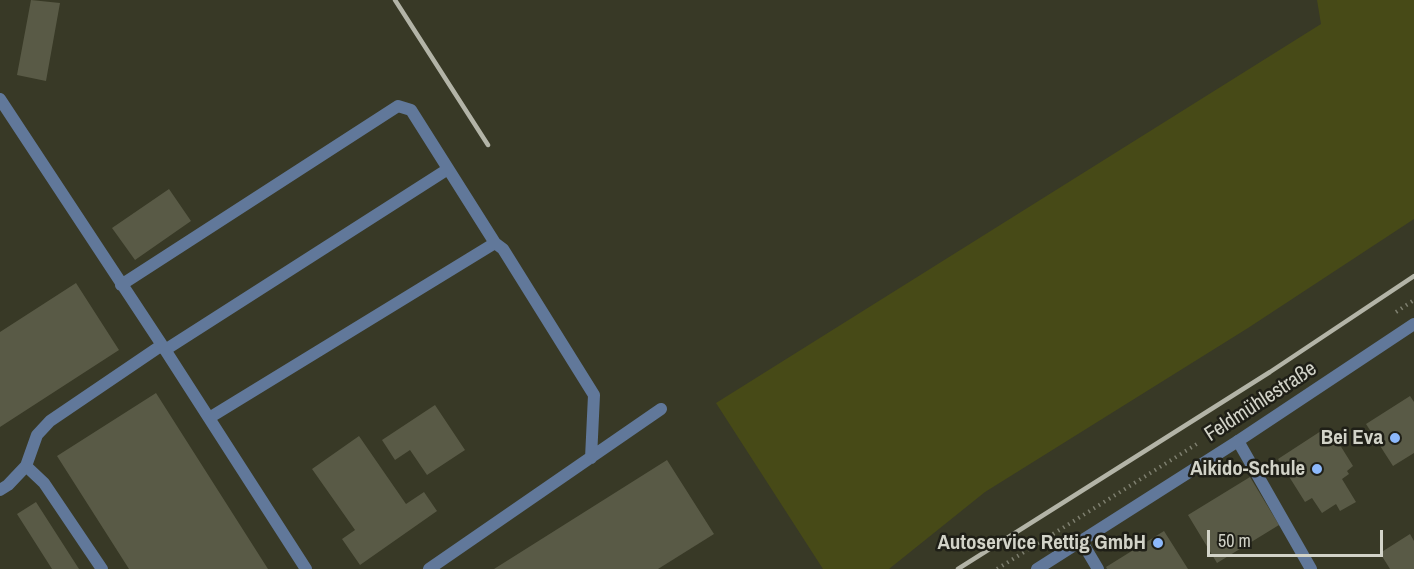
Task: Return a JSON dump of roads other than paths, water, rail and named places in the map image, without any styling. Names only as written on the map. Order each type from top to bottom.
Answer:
[{"type":"street","points":[[0,99],[306,569]]},
{"type":"street","points":[[121,285],[398,106],[411,110],[495,243],[503,249],[594,395],[591,458]]},
{"type":"street","points":[[0,490],[26,466],[37,435],[50,421],[448,169]]},
{"type":"street","points":[[209,418],[495,243]]},
{"type":"street","name":"Feldmühlestraße","points":[[1036,569],[1082,542],[1238,441],[1414,324]]},
{"type":"street","points":[[429,569],[661,409]]},
{"type":"street","points":[[1238,441],[1311,569]]},
{"type":"street","points":[[26,466],[44,483],[102,569]]},
{"type":"street","points":[[1082,542],[1098,569]]},
{"type":"railway","points":[[395,0],[488,145]]},
{"type":"railway","points":[[958,569],[1270,372],[1414,276]]},
{"type":"place","name":"Bei Eva","points":[[1395,438]]},
{"type":"place","name":"Aikido-Schule","points":[[1317,469]]},
{"type":"place","name":"Autoservice Rettig GmbH","points":[[1158,543]]}]
